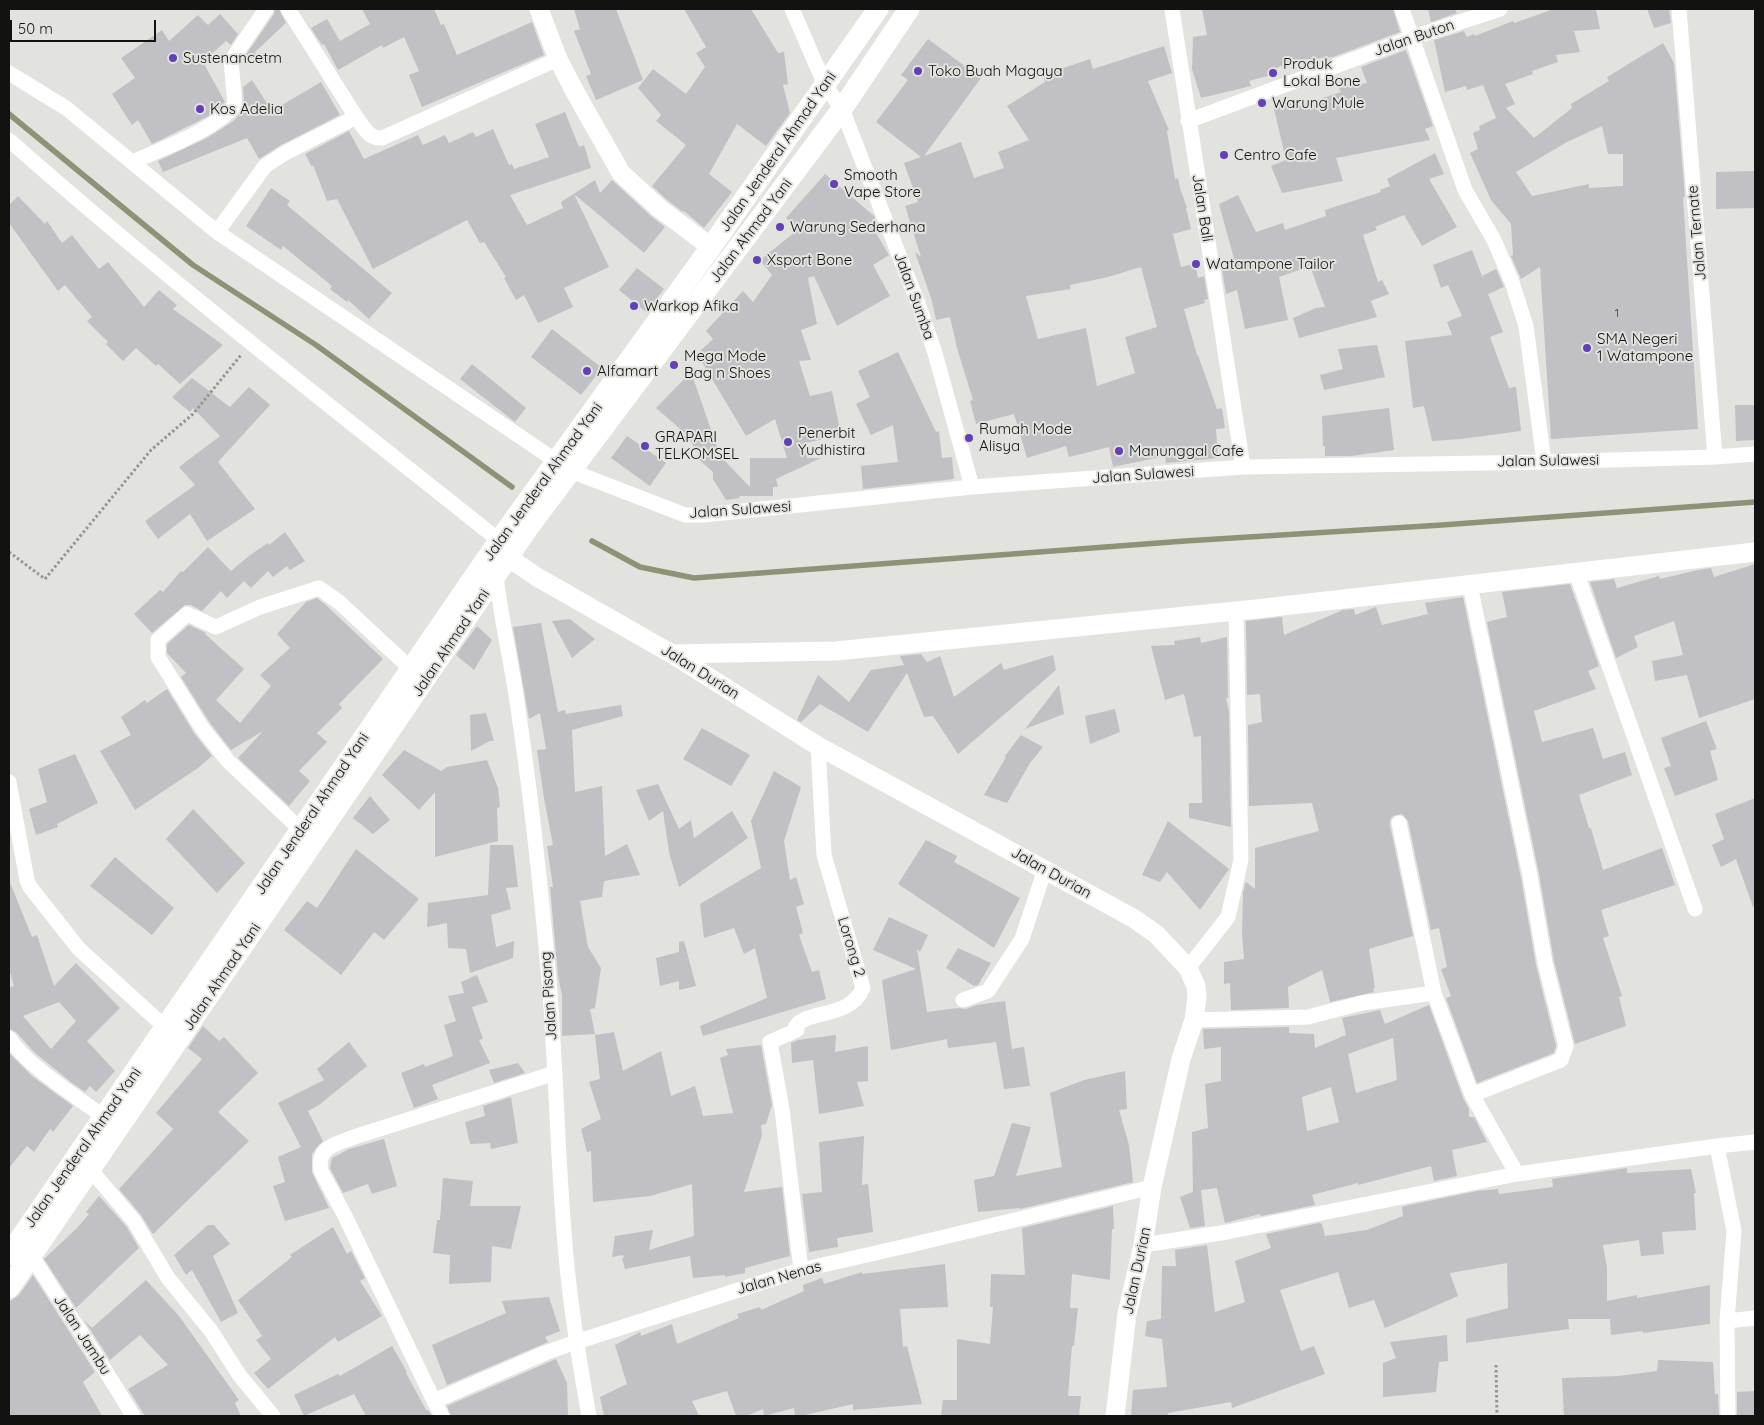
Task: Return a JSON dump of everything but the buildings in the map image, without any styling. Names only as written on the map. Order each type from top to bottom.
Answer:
[{"type":"main road","name":"Jalan Jenderal Ahmad Yani","points":[[559,474],[711,247],[878,9]]},
{"type":"main road","name":"Jalan Ahmad Yani","points":[[9,1288],[496,576],[504,550],[521,524],[842,109],[909,9]]},
{"type":"main road","name":"Jalan Jenderal Ahmad Yani","points":[[9,1255],[411,668],[504,550]]},
{"type":"street","points":[[133,162],[217,122],[230,112],[235,105],[231,61],[266,9]]},
{"type":"street","points":[[288,9],[356,117],[370,136],[375,138],[382,138],[558,58]]},
{"type":"street","points":[[539,9],[558,58],[621,173],[660,209],[711,247]]},
{"type":"street","name":"Jalan Sumba","points":[[792,9],[825,85],[842,109],[919,306],[935,353],[972,487]]},
{"type":"street","name":"Jalan Bali","points":[[1172,9],[1243,467]]},
{"type":"street","points":[[1402,9],[1465,190],[1494,240],[1512,282],[1526,326],[1544,462]]},
{"type":"street","name":"Jalan Buton","points":[[1188,121],[1411,38],[1500,9]]},
{"type":"street","name":"Jalan Ternate","points":[[1678,9],[1714,457]]},
{"type":"street","name":"Jalan Sulawesi","points":[[9,73],[66,108],[217,232],[559,474],[685,515],[704,515],[972,487],[1243,467],[1544,462],[1755,454]]},
{"type":"street","points":[[217,232],[265,166],[284,153],[356,117]]},
{"type":"street","points":[[9,140],[55,181],[251,342],[491,534],[504,550]]},
{"type":"street","name":"Jalan Durian","points":[[504,550],[537,576],[672,654],[818,746],[1133,918],[1156,934],[1188,968],[1196,986],[1197,997],[1194,1020],[1181,1059],[1152,1187],[1143,1244],[1127,1314],[1115,1416]]},
{"type":"street","points":[[672,654],[836,651],[1470,585],[1755,552]]},
{"type":"street","points":[[1576,572],[1695,909]]},
{"type":"street","name":"Jalan Pisang","points":[[496,576],[514,675],[549,980],[564,1232],[576,1342],[589,1416]]},
{"type":"street","points":[[1470,585],[1530,876],[1545,963],[1566,1046],[1561,1060],[1472,1095]]},
{"type":"street","points":[[301,830],[228,761],[202,728],[158,657],[158,640],[187,614],[216,627],[260,606],[319,588],[339,602],[411,668]]},
{"type":"street","points":[[1188,968],[1228,917],[1240,860],[1236,610]]},
{"type":"street","name":"Lorong 2","points":[[802,1270],[782,1109],[770,1042],[796,1030],[796,1026],[802,1021],[834,1012],[856,1000],[863,988],[824,855],[818,746]]},
{"type":"street","points":[[9,782],[27,880],[30,887],[79,949],[166,1028]]},
{"type":"street","points":[[1399,823],[1434,993],[1472,1095],[1517,1174]]},
{"type":"street","points":[[964,1000],[988,991],[1022,939],[1045,869]]},
{"type":"street","points":[[1194,1020],[1308,1017],[1362,1003],[1434,993]]},
{"type":"street","points":[[9,1038],[16,1050],[104,1117]]},
{"type":"street","points":[[442,1416],[349,1224],[321,1171],[321,1156],[329,1147],[354,1137],[555,1073]]},
{"type":"street","points":[[1143,1244],[1227,1232],[1517,1174],[1755,1142]]},
{"type":"street","points":[[1717,1146],[1734,1232],[1727,1321],[1728,1416]]},
{"type":"street","points":[[90,1169],[134,1222],[168,1278],[211,1331],[240,1376],[273,1416]]},
{"type":"street","name":"Jalan Nenas","points":[[434,1401],[545,1353],[802,1270],[1152,1187]]},
{"type":"street","name":"Jalan Jambu","points":[[31,1255],[104,1367],[133,1416]]},
{"type":"street","points":[[1727,1321],[1755,1318]]},
{"type":"path","points":[[9,552],[45,579],[151,450],[193,414],[251,342]]},
{"type":"path","points":[[1496,1365],[1497,1416]]},
{"type":"waterway","points":[[9,114],[193,265],[316,345],[512,487]]},
{"type":"waterway","points":[[592,541],[640,567],[694,578],[1185,541],[1442,525],[1755,502]]},
{"type":"place","name":"Sustenancetm","points":[[173,58]]},
{"type":"place","name":"Toko Buah Magaya","points":[[918,71]]},
{"type":"place","name":"Produk Lokal Bone","points":[[1273,73]]},
{"type":"place","name":"Warung Mule","points":[[1262,103]]},
{"type":"place","name":"Kos Adelia","points":[[200,109]]},
{"type":"place","name":"Centro Cafe","points":[[1224,155]]},
{"type":"place","name":"Smooth Vape Store","points":[[834,184]]},
{"type":"place","name":"Warung Sederhana","points":[[780,227]]},
{"type":"place","name":"Xsport Bone","points":[[757,260]]},
{"type":"place","name":"Watampone Tailor","points":[[1196,264]]},
{"type":"place","name":"Warkop Afika","points":[[634,306]]},
{"type":"place","name":"SMA Negeri 1 Watampone","points":[[1587,348]]},
{"type":"place","name":"Mega Mode Bag n Shoes","points":[[674,365]]},
{"type":"place","name":"Alfamart","points":[[587,371]]},
{"type":"place","name":"Rumah Mode Alisya","points":[[969,438]]},
{"type":"place","name":"Penerbit Yudhistira","points":[[788,442]]},
{"type":"place","name":"GRAPARI TELKOMSEL","points":[[645,446]]},
{"type":"place","name":"Manunggal Cafe","points":[[1119,451]]}]
